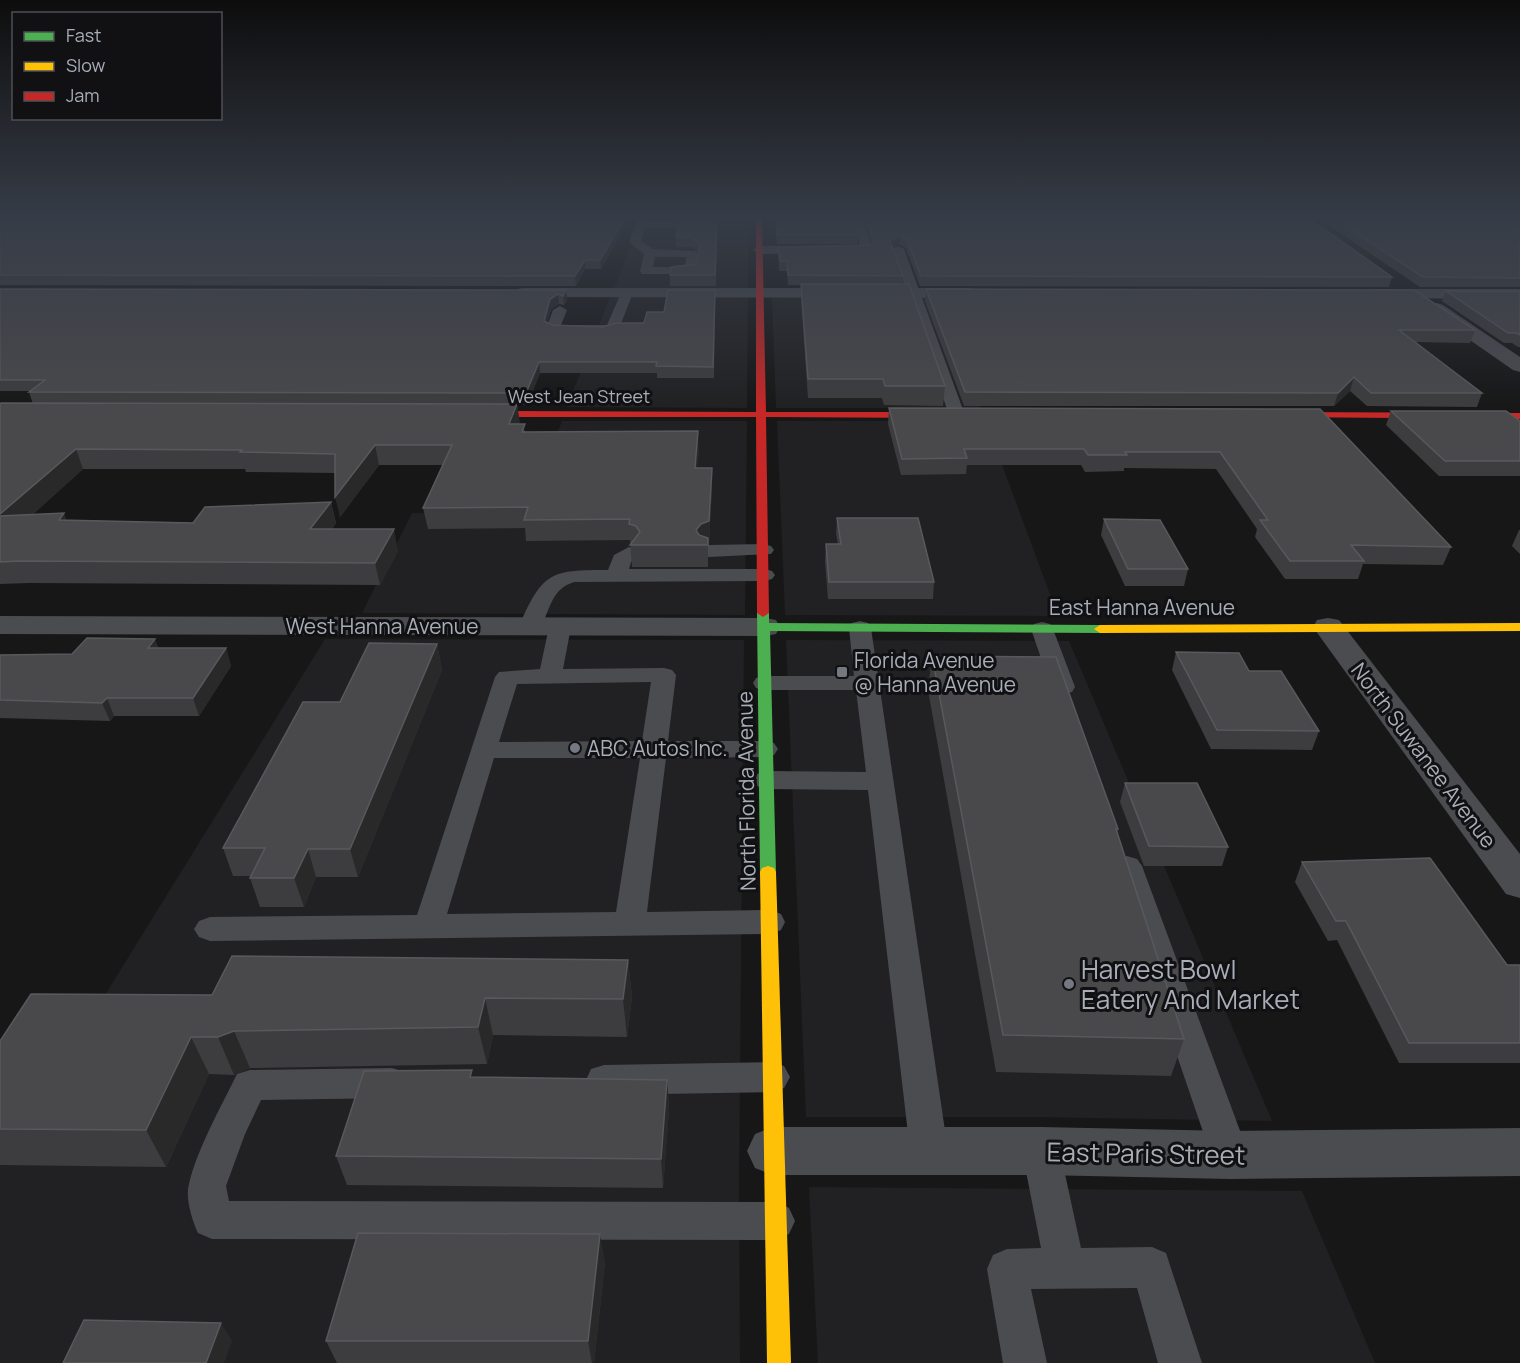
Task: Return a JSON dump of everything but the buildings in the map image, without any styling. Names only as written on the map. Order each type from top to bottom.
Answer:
[{"type":"main road","name":"North Florida Avenue","points":[[760,282],[765,575],[765,749],[779,1363]]},
{"type":"main road","name":"West Jean Street","points":[[454,414],[963,415]]},
{"type":"main road","points":[[1268,415],[1520,416]]},
{"type":"main road","name":"East Hanna Avenue","points":[[765,627],[1042,629],[1520,627]]},
{"type":"street","points":[[1396,282],[1520,366]]},
{"type":"street","points":[[509,293],[986,293]]},
{"type":"street","points":[[1355,294],[1520,294]]},
{"type":"street","name":"West Hanna Avenue","points":[[0,625],[765,627]]},
{"type":"street","name":"North Suwanee Avenue","points":[[1328,627],[1520,884]]},
{"type":"street","name":"East Paris Street","points":[[773,1151],[1041,1151],[1230,1155],[1520,1152]]},
{"type":"lane","points":[[561,310],[553,329],[603,331],[613,328],[640,282]]},
{"type":"lane","points":[[910,282],[963,415]]},
{"type":"lane","points":[[709,551],[764,550]]},
{"type":"lane","points":[[617,575],[621,559],[629,553]]},
{"type":"lane","points":[[530,626],[547,589],[556,579],[573,576],[617,575],[765,575]]},
{"type":"lane","points":[[550,676],[560,627]]},
{"type":"lane","points":[[860,628],[929,1151]]},
{"type":"lane","points":[[1042,629],[1073,716]]},
{"type":"lane","points":[[428,927],[507,677],[664,675],[630,924]]},
{"type":"lane","points":[[765,683],[868,683]]},
{"type":"lane","points":[[483,750],[765,749]]},
{"type":"lane","points":[[766,780],[881,781]]},
{"type":"lane","points":[[1118,839],[1230,1155]]},
{"type":"lane","points":[[210,930],[770,922]]},
{"type":"lane","points":[[569,1080],[772,1077]]},
{"type":"lane","points":[[429,1083],[250,1085],[227,1133],[207,1186],[212,1220],[775,1221]]},
{"type":"lane","points":[[1041,1151],[1065,1268]]},
{"type":"lane","points":[[1025,1363],[1008,1269],[1152,1267],[1180,1363]]},
{"type":"shaded area","points":[[617,282],[748,282],[748,289],[614,289]]},
{"type":"shaded area","points":[[610,297],[748,297],[747,408],[567,407]]},
{"type":"shaded area","points":[[772,297],[941,297],[981,408],[776,408]]},
{"type":"shaded area","points":[[562,421],[747,421],[745,615],[362,613],[412,513],[524,515]]},
{"type":"shaded area","points":[[777,421],[986,421],[1058,616],[785,615]]},
{"type":"shaded area","points":[[325,639],[744,640],[739,1187],[740,1363],[0,1363],[0,1165]]},
{"type":"shaded area","points":[[786,640],[1069,641],[1272,1121],[1034,1117],[806,1117]]},
{"type":"shaded area","points":[[809,1187],[1302,1191],[1375,1363],[818,1363]]},
{"type":"traffic: fast","points":[[763,613],[768,872]]},
{"type":"traffic: fast","points":[[765,627],[1100,629]]},
{"type":"traffic: slow","points":[[1100,629],[1520,627]]},
{"type":"traffic: slow","points":[[768,872],[779,1363]]},
{"type":"traffic: jam","points":[[760,282],[763,613]]},
{"type":"traffic: jam","points":[[473,414],[934,415]]},
{"type":"traffic: jam","points":[[1280,415],[1520,416]]},
{"type":"place","name":"Florida Avenue @ Hanna Avenue","points":[[842,672]]},
{"type":"place","name":"ABC Autos Inc.","points":[[575,748]]},
{"type":"place","name":"Harvest Bowl Eatery And Market","points":[[1069,984]]}]
